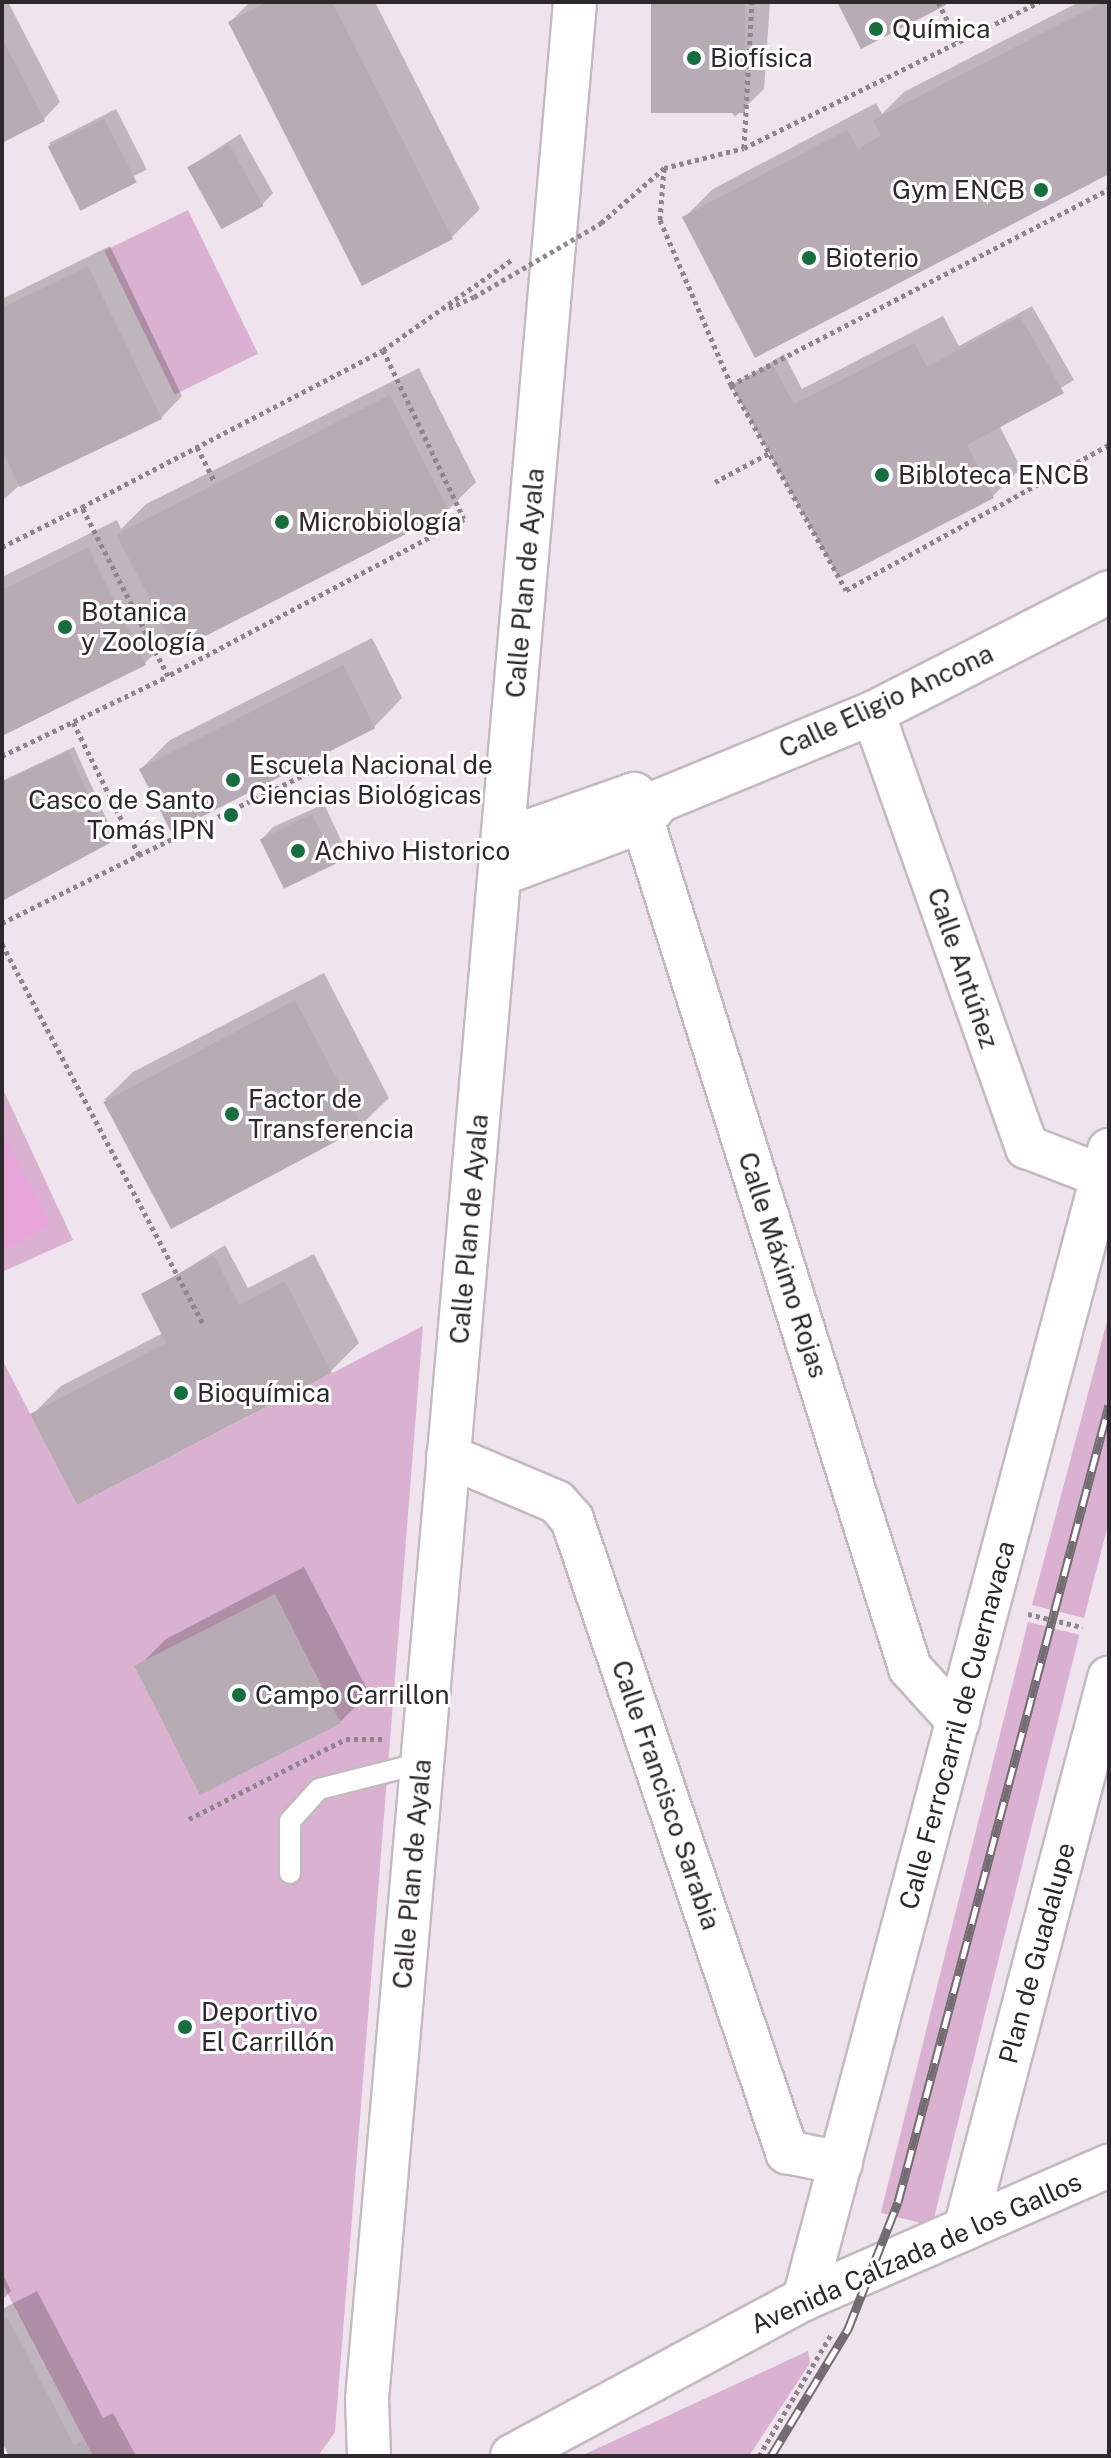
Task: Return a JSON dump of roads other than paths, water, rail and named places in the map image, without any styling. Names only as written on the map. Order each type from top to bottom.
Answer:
[{"type":"street","name":"Calle Plan de Ayala","points":[[369,2456],[367,2399],[575,2]]},
{"type":"street","name":"Calle Eligio Ancona","points":[[502,857],[645,805],[873,713],[1109,592]]},
{"type":"street","name":"Calle Antúñez","points":[[873,713],[1027,1147],[1106,1163]]},
{"type":"street","name":"Calle Máximo Rojas","points":[[645,805],[910,1668],[958,1721]]},
{"type":"street","name":"Calle Ferrocarril de Cuernavaca","points":[[804,2299],[1106,1163]]},
{"type":"street","name":"Calle Francisco Sarabia","points":[[448,1456],[557,1502],[572,1519],[787,2152],[841,2163]]},
{"type":"street","name":"Plan de Guadalupe","points":[[965,2229],[1109,1678]]},
{"type":"street","name":"Avenida Calzada de los Gallos","points":[[512,2456],[804,2299],[1109,2166]]},
{"type":"lane","points":[[290,1873],[290,1821],[319,1789],[422,1763]]},
{"type":"railway","points":[[771,2456],[848,2329],[898,2202],[1109,1405]]},
{"type":"place","name":"Química","points":[[876,29]]},
{"type":"place","name":"Biofísica","points":[[694,58]]},
{"type":"place","name":"Gym ENCB","points":[[1041,190]]},
{"type":"place","name":"Bioterio","points":[[809,258]]},
{"type":"place","name":"Bibloteca ENCB","points":[[882,475]]},
{"type":"place","name":"Microbiología","points":[[282,522]]},
{"type":"place","name":"Botanica y Zoología","points":[[65,627]]},
{"type":"place","name":"Escuela Nacional de Ciencias Biológicas","points":[[233,780]]},
{"type":"place","name":"Casco de Santo Tomás IPN","points":[[231,815]]},
{"type":"place","name":"Achivo Historico","points":[[298,851]]},
{"type":"place","name":"Factor de Transferencia","points":[[232,1114]]},
{"type":"place","name":"Bioquímica","points":[[181,1393]]},
{"type":"place","name":"Campo Carrillon","points":[[239,1695]]},
{"type":"place","name":"Deportivo El Carrillón","points":[[185,2027]]}]
